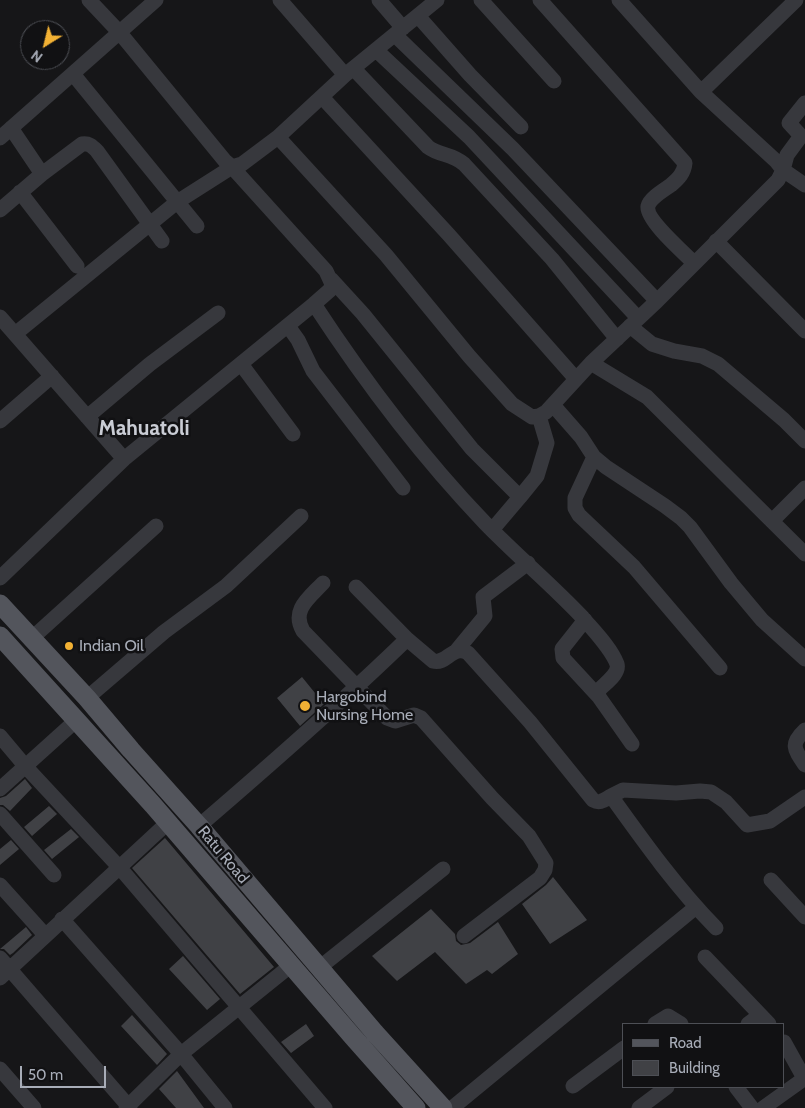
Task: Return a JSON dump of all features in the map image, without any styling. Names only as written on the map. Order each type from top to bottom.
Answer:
[{"type":"main road","name":"Ratu Road","points":[[0,604],[87,698],[375,1033],[443,1108]]},
{"type":"main road","points":[[0,620],[161,798],[431,1108]]},
{"type":"main road","points":[[0,636],[153,805],[416,1108]]},
{"type":"main road","name":"Ratu Road","points":[[0,649],[164,827],[284,972],[404,1108]]},
{"type":"street","points":[[0,578],[124,459],[288,326],[330,290],[332,284],[326,271],[225,161],[120,33],[89,0]]},
{"type":"street","points":[[280,0],[349,72],[428,148],[451,155],[464,164],[552,259],[617,338]]},
{"type":"street","points":[[379,0],[399,31],[514,149],[657,301]]},
{"type":"street","points":[[14,334],[178,203],[232,167],[242,164],[278,136],[349,72],[437,0]]},
{"type":"street","points":[[481,0],[554,81]]},
{"type":"street","points":[[540,0],[683,158],[685,163],[684,171],[679,178],[648,204],[648,211],[652,220],[694,263]]},
{"type":"street","points":[[619,0],[701,92],[776,161],[783,170],[805,186]]},
{"type":"street","points":[[701,92],[796,0]]},
{"type":"street","points":[[42,174],[4,131],[120,33],[151,2]]},
{"type":"street","points":[[418,16],[470,75],[521,127]]},
{"type":"street","points":[[376,50],[469,137],[652,344],[674,352],[702,356],[718,364],[805,441]]},
{"type":"street","points":[[73,74],[197,226]]},
{"type":"street","points":[[322,97],[449,235],[576,379]]},
{"type":"street","points":[[278,136],[386,255],[469,356],[512,404],[532,416],[539,416],[778,180],[787,156],[801,136],[789,123],[805,103]]},
{"type":"street","points":[[0,210],[42,174],[82,144],[87,143],[92,146],[162,241]]},
{"type":"street","points":[[20,192],[77,266]]},
{"type":"street","points":[[716,241],[805,331]]},
{"type":"street","points":[[330,279],[369,322],[472,450],[520,497]]},
{"type":"street","points":[[314,304],[384,406],[492,530],[528,563],[599,636],[618,666],[614,676],[598,690],[599,697]]},
{"type":"street","points":[[87,417],[150,364],[218,313]]},
{"type":"street","points":[[0,317],[124,459]]},
{"type":"street","points":[[288,326],[298,340],[313,371],[403,488]]},
{"type":"street","points":[[591,363],[647,397],[805,554]]},
{"type":"street","points":[[241,364],[293,434]]},
{"type":"street","points":[[0,421],[52,376]]},
{"type":"street","points":[[553,404],[581,437],[594,457],[681,518],[690,527],[731,583],[762,620],[805,659]]},
{"type":"street","points":[[492,530],[537,476],[547,442],[539,416]]},
{"type":"street","points":[[594,457],[576,498],[575,508],[579,515],[634,567],[720,668]]},
{"type":"street","points":[[772,521],[805,488]]},
{"type":"street","points":[[87,698],[164,632],[226,586],[301,516]]},
{"type":"street","points":[[32,639],[156,526]]},
{"type":"street","points":[[356,587],[407,638],[433,661],[438,662],[457,650],[485,616],[483,597],[528,563]]},
{"type":"street","points":[[323,583],[300,610],[298,618],[299,624],[310,639],[358,686],[387,718],[395,721],[414,715],[421,718],[492,798],[529,836],[546,863],[545,870],[540,878],[464,936]]},
{"type":"street","points":[[585,620],[562,649],[561,653],[569,665],[599,697],[632,744]]},
{"type":"street","points":[[199,826],[291,747],[407,638]]},
{"type":"street","points":[[457,650],[463,650],[468,653],[530,722],[593,800],[597,802],[601,802],[624,790],[676,793],[711,792],[726,802],[747,826],[770,821],[805,797]]},
{"type":"street","points":[[0,790],[72,726]]},
{"type":"street","points":[[805,730],[795,742],[794,748],[805,765]]},
{"type":"street","points":[[0,736],[26,767],[120,868],[325,1108]]},
{"type":"street","points":[[611,796],[665,871],[716,928]]},
{"type":"street","points":[[0,814],[54,876]]},
{"type":"street","points":[[164,827],[45,936],[3,968],[128,1107],[181,1054],[284,972]]},
{"type":"street","points":[[319,968],[443,868]]},
{"type":"street","points":[[771,880],[805,917]]},
{"type":"street","points":[[0,886],[45,936]]},
{"type":"street","points":[[452,1108],[696,907]]},
{"type":"street","points":[[62,919],[181,1054],[225,1108]]},
{"type":"street","points":[[705,957],[759,1021]]},
{"type":"street","points":[[657,1023],[668,1016],[679,1023]]},
{"type":"street","points":[[763,1108],[804,1078],[785,1044]]},
{"type":"street","points":[[573,1086],[622,1049]]},
{"type":"street","points":[[0,1069],[34,1108]]},
{"type":"street","points":[[639,1108],[667,1088]]},
{"type":"street","points":[[737,1088],[752,1108]]},
{"type":"building","points":[[302,677],[324,704],[300,726],[277,698]]},
{"type":"building","points":[[25,779],[32,788],[10,811],[3,805],[0,805],[0,798],[6,796]]},
{"type":"building","points":[[49,806],[57,814],[32,836],[24,827]]},
{"type":"building","points":[[71,829],[79,837],[52,859],[44,850]]},
{"type":"building","points":[[165,838],[274,967],[240,994],[132,868]]},
{"type":"building","points":[[11,840],[19,849],[0,865],[0,849]]},
{"type":"building","points":[[553,877],[587,920],[550,944],[522,904]]},
{"type":"building","points":[[431,909],[455,934],[456,941],[461,945],[470,943],[498,922],[518,954],[492,974],[487,970],[466,984],[435,952],[397,981],[372,956]]},
{"type":"building","points":[[26,927],[32,935],[13,953],[10,955],[4,949],[0,949]]},
{"type":"building","points":[[183,956],[220,999],[207,1010],[169,969]]},
{"type":"building","points":[[132,1015],[167,1054],[157,1065],[121,1026]]},
{"type":"building","points":[[306,1024],[314,1036],[291,1053],[281,1042]]},
{"type":"building","points":[[177,1071],[204,1108],[176,1108],[159,1089]]},
{"type":"place","name":"Indian Oil","points":[[69,646]]},
{"type":"place","name":"Hargobind Nursing Home","points":[[305,706]]},
{"type":"district","name":"Mahuatoli","points":[[144,429]]}]
